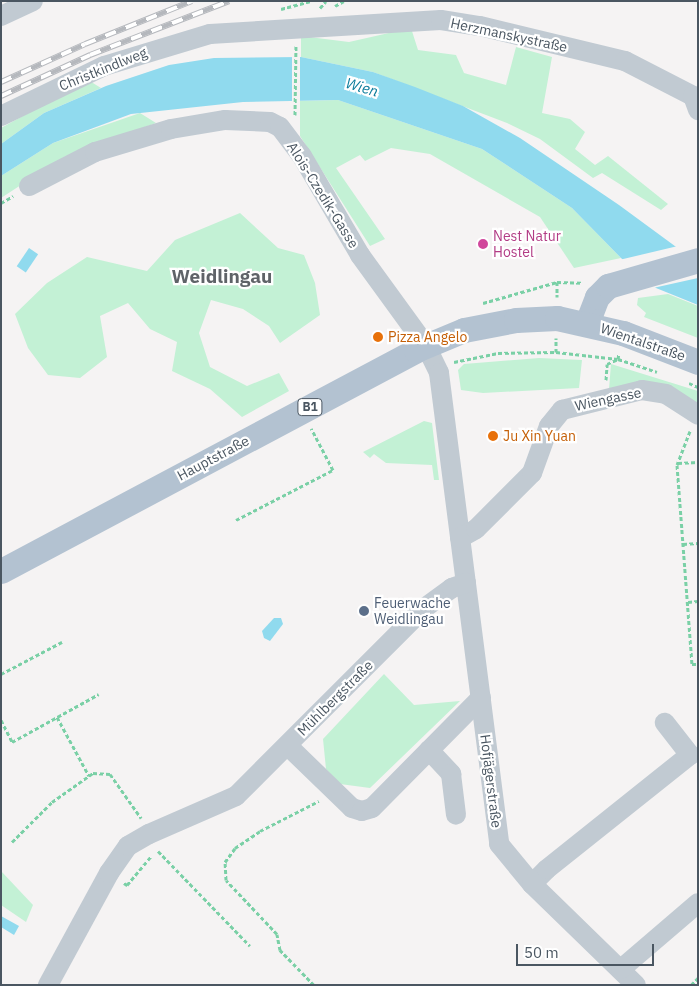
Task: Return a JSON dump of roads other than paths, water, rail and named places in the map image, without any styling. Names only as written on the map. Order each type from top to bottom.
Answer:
[{"type":"main road","points":[[587,323],[603,289],[622,280],[698,260]]},
{"type":"main road","name":"B1","points":[[426,346],[464,330],[516,320],[557,318],[587,323]]},
{"type":"main road","name":"Wientalstraße","points":[[587,323],[635,337],[698,362]]},
{"type":"main road","name":"Hauptstraße","points":[[1,571],[426,346]]},
{"type":"street","points":[[1,16],[33,1]]},
{"type":"street","name":"Herzmanskystraße","points":[[210,34],[440,20],[480,26],[625,61],[693,96],[698,110]]},
{"type":"street","name":"Christkindlweg","points":[[1,116],[104,66],[210,34]]},
{"type":"street","name":"Alois-Czedik-Gasse","points":[[28,186],[95,152],[171,129],[225,120],[270,122],[280,127],[302,156],[360,255],[426,346]]},
{"type":"street","points":[[426,346],[439,373],[466,583]]},
{"type":"street","name":"Wiengasse","points":[[460,538],[476,529],[532,473],[554,417],[569,407],[604,398],[655,391],[697,414]]},
{"type":"street","name":"Hofjägerstraße","points":[[466,583],[499,844],[532,884],[636,985]]},
{"type":"street","name":"Mühlbergstraße","points":[[48,985],[109,873],[128,846],[152,832],[236,796],[423,609],[444,593],[466,583]]},
{"type":"street","points":[[288,746],[352,808],[362,812],[372,808],[480,698]]},
{"type":"street","points":[[532,884],[547,869],[690,755],[665,723]]},
{"type":"street","points":[[430,750],[451,774],[456,815]]},
{"type":"street","points":[[621,970],[698,903]]},
{"type":"water","name":"Wien","points":[[301,57],[373,72],[415,87],[463,106],[520,138],[619,205],[698,263],[698,305],[656,288],[621,258],[572,208],[482,149],[338,100],[243,102],[131,114],[53,143],[1,176],[1,144],[44,113],[106,86],[169,65],[214,58]]},
{"type":"water","points":[[29,248],[38,254],[26,272],[17,266]]},
{"type":"water","points":[[274,618],[281,618],[283,624],[270,641],[264,638],[262,631]]},
{"type":"water","points":[[1,916],[19,926],[14,935],[1,927]]},
{"type":"railway","points":[[1,82],[85,44],[192,1]]},
{"type":"railway","points":[[1,96],[90,55],[229,1]]},
{"type":"place","name":"Nest Natur Hostel","points":[[483,244]]},
{"type":"place","name":"Pizza Angelo","points":[[378,337]]},
{"type":"place","name":"Ju Xin Yuan","points":[[493,436]]},
{"type":"place","name":"Feuerwache Weidlingau","points":[[364,611]]},
{"type":"district","name":"Weidlingau","points":[[222,277]]}]
